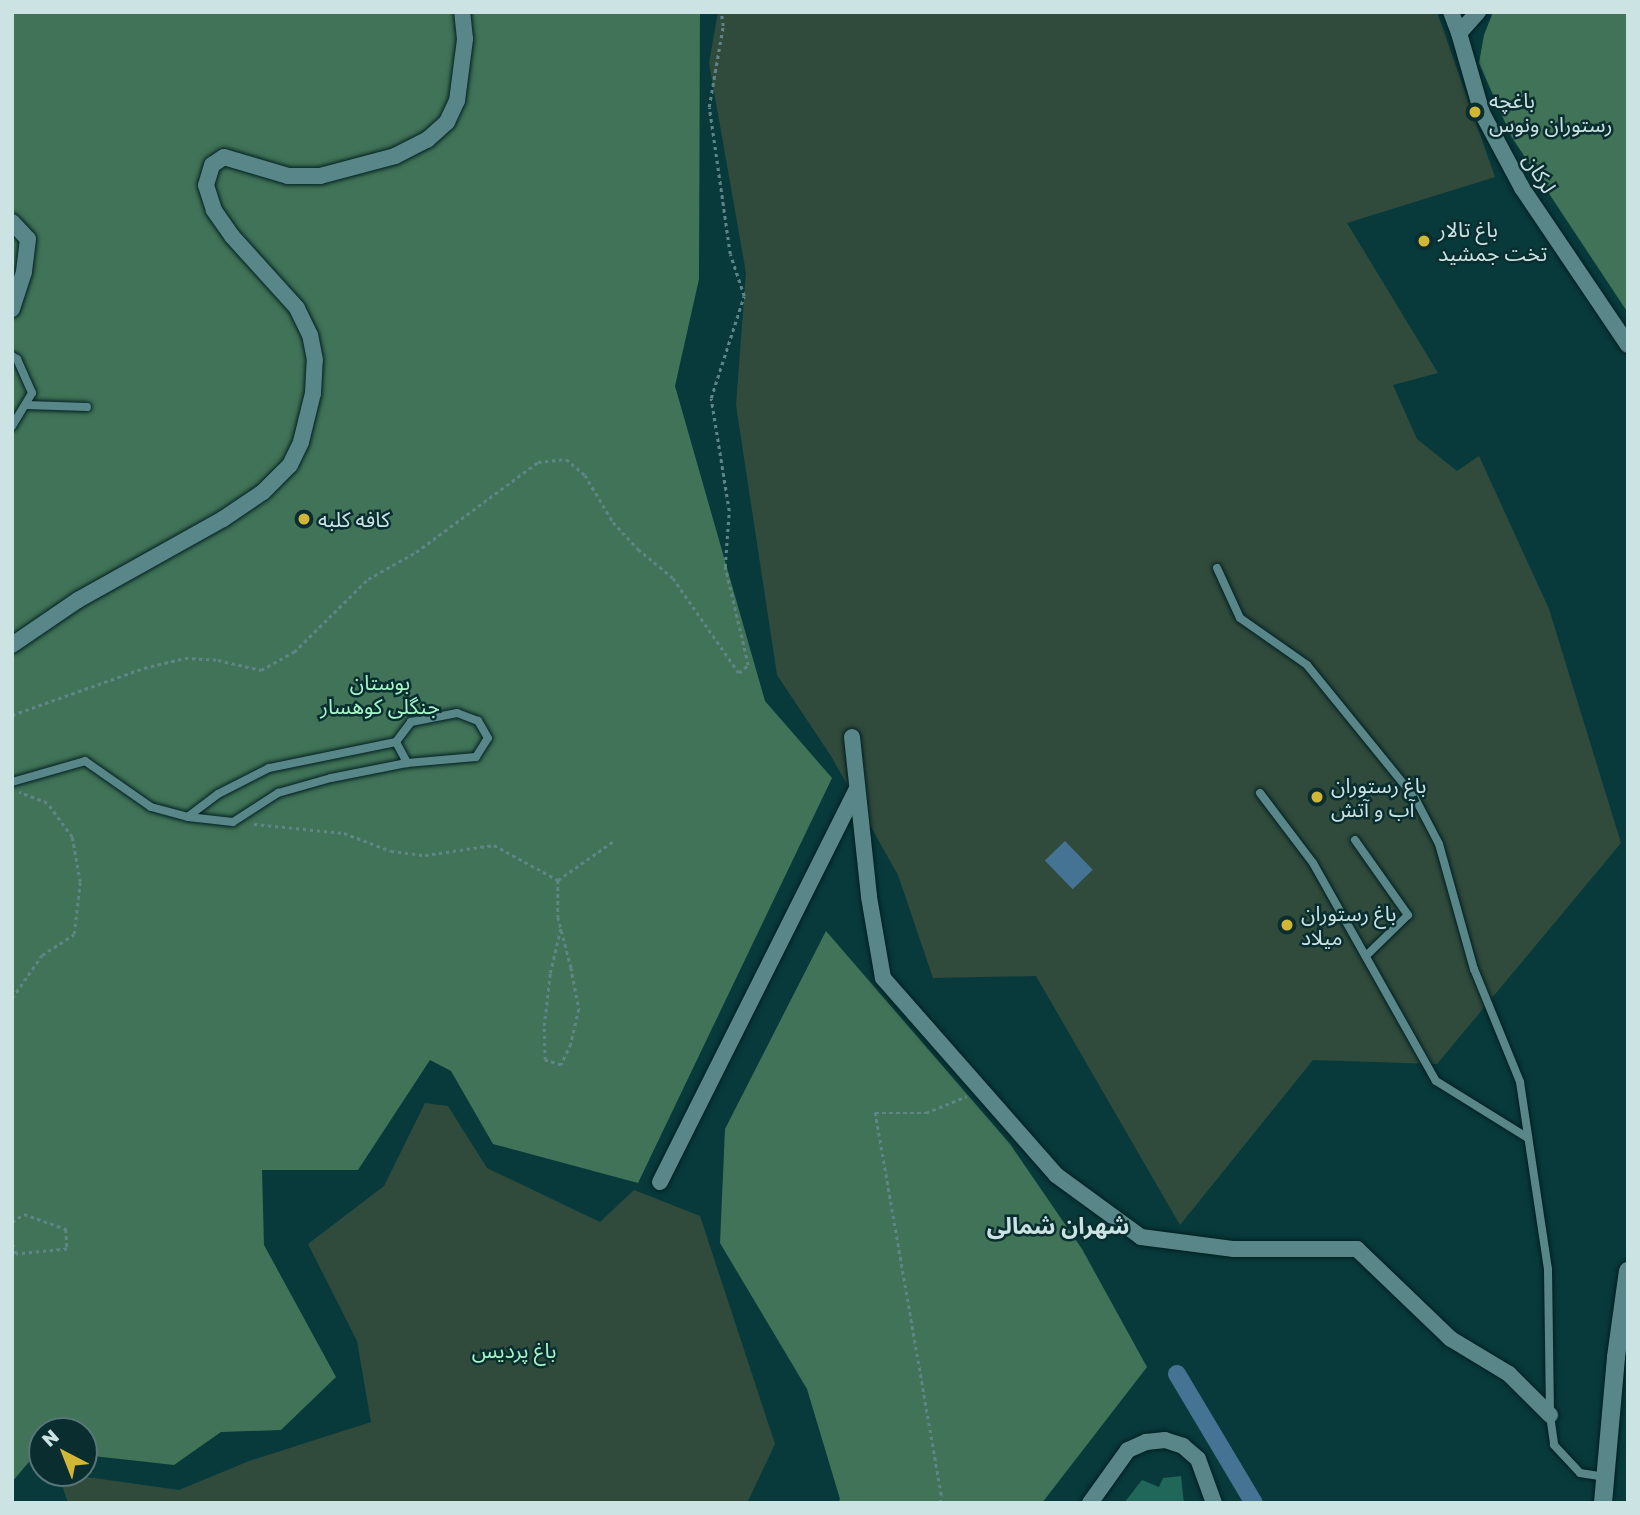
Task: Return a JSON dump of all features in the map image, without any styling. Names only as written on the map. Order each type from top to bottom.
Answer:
[{"type":"street","points":[[12,645],[78,600],[223,519],[263,492],[290,465],[300,442],[313,393],[316,360],[310,335],[297,309],[232,236],[214,210],[206,185],[212,165],[224,157],[288,176],[320,176],[395,156],[427,140],[447,122],[457,101],[465,39],[462,12]]},
{"type":"street","name":"لرکان","points":[[1451,12],[1482,113],[1522,188],[1628,345]]},
{"type":"street","points":[[1459,33],[1478,12]]},
{"type":"street","points":[[12,222],[28,239],[24,272],[12,309]]},
{"type":"street","points":[[852,737],[869,897],[883,978],[1056,1175],[1141,1237],[1234,1249],[1357,1249],[1451,1339],[1509,1374],[1550,1415]]},
{"type":"street","points":[[660,1182],[858,789]]},
{"type":"street","points":[[1603,1503],[1628,1271]]},
{"type":"street","points":[[1090,1503],[1128,1450],[1146,1441],[1165,1440],[1183,1447],[1198,1459],[1214,1503]]},
{"type":"lane","points":[[12,356],[32,393],[12,426]]},
{"type":"lane","points":[[26,405],[87,407]]},
{"type":"lane","points":[[1217,568],[1240,618],[1307,664],[1415,798],[1439,844],[1474,969],[1520,1082],[1548,1270],[1550,1415],[1554,1445],[1580,1473],[1604,1477]]},
{"type":"lane","points":[[12,782],[85,761],[150,807],[188,817],[233,822],[278,793],[331,778],[407,763],[476,757],[488,738],[478,721],[457,713],[411,722],[396,742],[269,768],[218,794],[188,817]]},
{"type":"lane","points":[[396,742],[407,763]]},
{"type":"lane","points":[[1260,793],[1313,863],[1436,1081],[1528,1138]]},
{"type":"lane","points":[[1355,840],[1408,915],[1366,956]]},
{"type":"path","points":[[12,715],[144,668],[185,658],[218,660],[261,670],[294,652],[368,579],[416,552],[538,462],[566,459],[585,475],[613,522],[638,549],[673,578],[739,673],[748,665],[724,567],[729,511],[711,398],[744,296],[730,254],[709,107],[723,26],[721,12]]},
{"type":"path","points":[[12,790],[47,803],[53,811],[72,837],[80,882],[74,934],[42,955],[12,998]]},
{"type":"path","points":[[233,822],[344,833],[390,851],[425,855],[494,845],[558,880]]},
{"type":"path","points":[[558,880],[615,840]]},
{"type":"path","points":[[558,880],[561,927],[579,1009],[571,1044],[561,1065],[545,1060],[544,1026],[550,972],[561,927]]},
{"type":"path","points":[[940,1503],[941,1495],[876,1113],[926,1113],[983,1089]]},
{"type":"path","points":[[12,1222],[24,1214],[66,1229],[67,1249],[16,1254],[12,1243]]},
{"type":"green space","name":"بوستان جنگلی کوهسار","points":[[12,12],[700,12],[699,279],[675,386],[765,701],[832,778],[638,1183],[493,1144],[451,1071],[430,1060],[358,1170],[262,1170],[264,1245],[336,1377],[281,1430],[221,1432],[174,1465],[98,1457],[98,1417],[28,1417],[28,1463],[12,1482]]},
{"type":"green space","points":[[718,12],[1437,12],[1495,177],[1347,223],[1438,373],[1393,385],[1417,439],[1457,471],[1479,456],[1549,609],[1621,843],[1437,1064],[1313,1060],[1180,1225],[1036,976],[933,978],[898,875],[831,756],[777,675],[736,405],[746,273],[709,63]]},
{"type":"green space","points":[[1493,12],[1628,12],[1628,313],[1511,136],[1479,63],[1484,35]]},
{"type":"green space","points":[[826,931],[1010,1144],[1082,1249],[1147,1367],[1042,1503],[838,1503],[840,1499],[807,1389],[720,1243],[725,1129]]},
{"type":"green space","name":"باغ پردیس","points":[[425,1103],[448,1106],[487,1168],[600,1222],[634,1190],[700,1216],[775,1444],[747,1503],[68,1503],[63,1487],[98,1487],[98,1479],[179,1490],[249,1461],[371,1422],[357,1341],[308,1244],[384,1186]]},
{"type":"water","points":[[1065,841],[1093,870],[1073,889],[1045,860]]},
{"type":"building","points":[[1181,1476],[1184,1503],[1124,1503],[1142,1480],[1159,1487],[1163,1478]]},
{"type":"waterway","points":[[1177,1374],[1254,1503]]},
{"type":"place","name":"باغچه رستوران ونوس","points":[[1475,112]]},
{"type":"place","name":"باغ تالار تخت جمشید","points":[[1424,241]]},
{"type":"place","name":"کافه کلبه","points":[[304,519]]},
{"type":"place","name":"باغ رستوران آب و آتش","points":[[1317,797]]},
{"type":"place","name":"باغ رستوران میلاد","points":[[1287,925]]},
{"type":"district","name":"شهران شمالی","points":[[1058,1225]]}]
